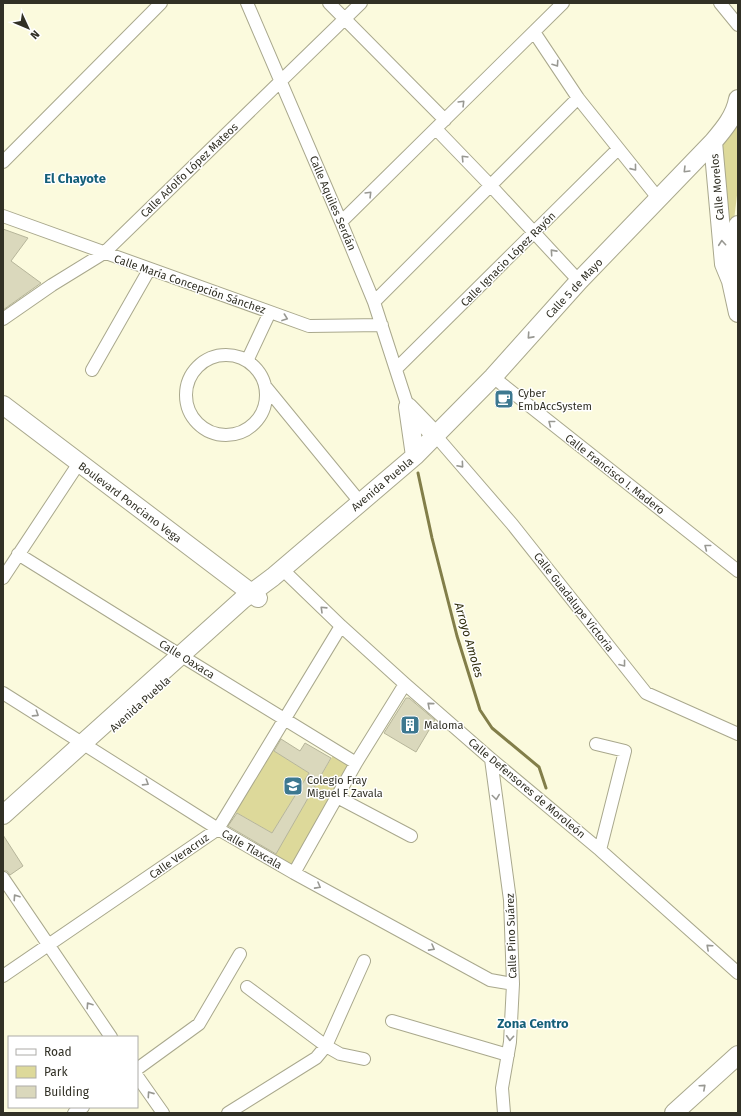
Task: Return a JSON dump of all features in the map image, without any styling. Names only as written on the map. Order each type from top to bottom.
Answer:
[{"type":"street","points":[[3,162],[161,3]]},
{"type":"street","name":"Calle Aquiles Serdán","points":[[247,3],[282,81],[374,302],[408,406],[414,456]]},
{"type":"street","points":[[329,3],[445,120]]},
{"type":"street","name":"Calle Adolfo López Mateos","points":[[3,319],[52,285],[104,253],[361,3]]},
{"type":"street","points":[[341,222],[564,3]]},
{"type":"street","points":[[720,3],[738,25]]},
{"type":"street","points":[[534,32],[578,98],[658,198]]},
{"type":"street","points":[[374,302],[578,98]]},
{"type":"street","name":"Calle Morelos","points":[[738,99],[732,124],[713,142],[724,264],[738,313]]},
{"type":"street","points":[[436,129],[535,232],[579,281]]},
{"type":"street","name":"Calle 5 de Mayo","points":[[436,436],[493,378],[579,281],[713,142]]},
{"type":"street","name":"Calle Ignacio López Rayón","points":[[396,369],[618,148]]},
{"type":"street","name":"Calle María Concepción Sánchez","points":[[3,216],[149,270],[309,326],[382,325]]},
{"type":"street","points":[[730,281],[735,261],[738,226]]},
{"type":"street","points":[[92,370],[149,270]]},
{"type":"street","points":[[247,361],[270,312]]},
{"type":"street","points":[[264,385],[266,398],[264,410],[259,419],[240,433],[227,435],[214,432],[203,426],[194,418],[188,406],[186,394],[188,380],[195,368],[206,359],[217,355],[235,356],[247,361],[259,374],[264,385],[360,502]]},
{"type":"street","name":"Calle Francisco I. Madero","points":[[493,378],[738,571]]},
{"type":"street","name":"Boulevard Ponciano Vega","points":[[3,405],[254,595]]},
{"type":"street","name":"Calle Aquiles Serdán","points":[[408,406],[436,436]]},
{"type":"street","name":"Avenida Puebla","points":[[3,815],[86,746],[277,573],[436,436]]},
{"type":"street","name":"Calle Guadalupe Victoria","points":[[436,436],[512,524],[646,693],[738,734]]},
{"type":"street","points":[[3,578],[79,463]]},
{"type":"street","name":"Calle Oaxaca","points":[[18,554],[184,658],[356,762]]},
{"type":"street","name":"Calle Defensores de Moroleón","points":[[277,573],[342,626],[405,684],[600,850],[738,973]]},
{"type":"street","name":"Calle Veracruz","points":[[3,976],[218,829],[342,626]]},
{"type":"street","points":[[294,873],[356,762],[405,684]]},
{"type":"street","name":"Calle Tlaxcala","points":[[3,693],[218,829],[294,873],[490,980],[513,984]]},
{"type":"street","points":[[596,744],[625,751],[600,850]]},
{"type":"street","name":"Avenida Puebla","points":[[3,827],[86,746]]},
{"type":"street","name":"Calle Pino Suárez","points":[[491,758],[510,900],[513,984],[510,1042],[502,1088],[504,1113]]},
{"type":"street","points":[[337,797],[411,836]]},
{"type":"street","points":[[3,878],[110,1036]]},
{"type":"street","points":[[138,1067],[199,1024],[240,954]]},
{"type":"street","points":[[228,1113],[316,1058],[326,1046],[364,961]]},
{"type":"street","points":[[247,987],[326,1046],[340,1054],[364,1059]]},
{"type":"street","points":[[392,1021],[508,1055]]},
{"type":"street","points":[[674,1113],[738,1055]]},
{"type":"street","points":[[138,1077],[163,1113]]},
{"type":"green space","points":[[733,123],[738,124],[738,187],[731,245],[720,148]]},
{"type":"green space","points":[[268,747],[309,773],[272,833],[230,809]]},
{"type":"green space","points":[[336,750],[356,763],[294,873],[272,860]]},
{"type":"building","points":[[3,229],[28,238],[11,261],[41,283],[3,310]]},
{"type":"building","name":"Maloma","points":[[406,698],[409,698],[435,720],[416,752],[384,733]]},
{"type":"building","points":[[281,739],[300,751],[305,743],[331,758],[276,854],[228,826],[237,813],[272,833],[309,773],[274,751]]},
{"type":"building","points":[[3,835],[23,866],[10,875],[7,871],[3,871]]},
{"type":"waterway","name":"Arroyo Amoles","points":[[418,473],[432,538],[457,636],[480,710],[492,728],[539,767],[546,788]]},
{"type":"place","name":"Cyber EmbAccSystem","points":[[504,399]]},
{"type":"place","name":"Maloma","points":[[410,725]]},
{"type":"place","name":"Colegio Fray Miguel F Zavala","points":[[293,786]]},
{"type":"district","name":"El Chayote","points":[[75,178]]},
{"type":"district","name":"Zona Centro","points":[[533,1023]]}]
